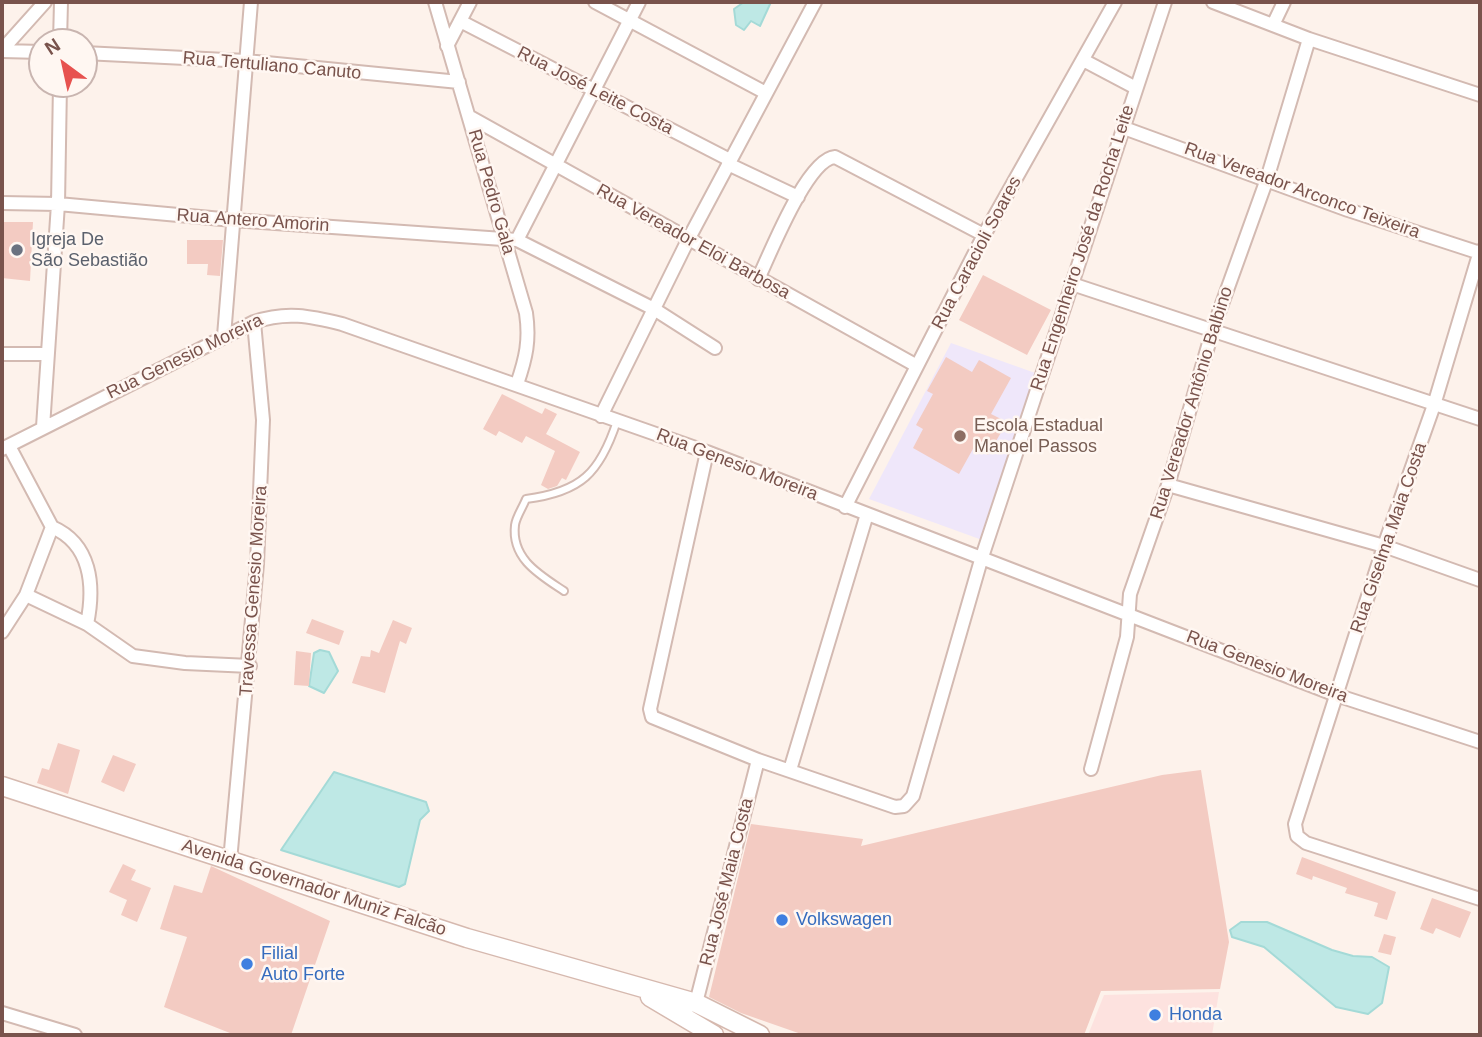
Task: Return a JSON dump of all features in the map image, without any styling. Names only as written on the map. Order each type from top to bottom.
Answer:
[{"type":"main road","name":"Avenida Governador Muniz Falcão","points":[[2,786],[467,938],[696,1003],[760,1035]]},
{"type":"main road","name":"Avenida Governador Muniz Falcão","points":[[629,985],[714,1035]]},
{"type":"street","points":[[2,50],[45,2]]},
{"type":"street","points":[[60,28],[61,2]]},
{"type":"street","points":[[224,336],[251,2]]},
{"type":"street","name":"Rua Pedro Gala","points":[[435,2],[511,239],[529,333],[528,352],[517,384]]},
{"type":"street","points":[[447,46],[470,2]]},
{"type":"street","points":[[595,2],[766,93]]},
{"type":"street","points":[[639,2],[511,239],[654,309],[715,348]]},
{"type":"street","points":[[601,416],[688,240],[816,2]]},
{"type":"street","name":"Rua Caracioli Soares","points":[[845,507],[984,235],[1115,2]]},
{"type":"street","name":"Rua Engenheiro José da Rocha Leite","points":[[790,770],[895,807],[904,806],[913,796],[981,560],[1165,2]]},
{"type":"street","points":[[1213,2],[1309,39],[1480,95]]},
{"type":"street","points":[[1273,25],[1284,2]]},
{"type":"street","name":"Rua José Leite Costa","points":[[460,21],[798,197]]},
{"type":"street","name":"Rua Vereador Antônio Balbino","points":[[1091,769],[1127,637],[1130,594],[1168,485],[1213,329],[1266,179],[1309,39]]},
{"type":"street","points":[[2,50],[28,51]]},
{"type":"street","name":"Rua Tertuliano Canuto","points":[[98,54],[246,61],[459,82]]},
{"type":"street","points":[[1083,60],[1136,88]]},
{"type":"street","points":[[43,427],[58,204],[60,98]]},
{"type":"street","name":"Rua Vereador Eloi Barbosa","points":[[470,117],[917,366]]},
{"type":"street","name":"Rua Vereador Arconco Teixeira","points":[[1124,128],[1348,210],[1480,252]]},
{"type":"street","points":[[758,279],[798,197],[816,166],[827,158],[835,157],[984,235]]},
{"type":"street","name":"Rua Antero Amorin","points":[[2,203],[58,204],[233,220],[511,239]]},
{"type":"street","name":"Rua Giselma Maia Costa","points":[[1480,252],[1434,405],[1384,547],[1295,824],[1297,836],[1306,843],[1480,899]]},
{"type":"street","points":[[1072,284],[1480,419]]},
{"type":"street","name":"Rua Genesio Moreira","points":[[5,447],[254,322],[288,313],[309,316],[342,324],[707,452],[1336,695],[1480,742]]},
{"type":"street","name":"Travessa Genesio Moreira","points":[[230,861],[250,666],[264,420],[254,322]]},
{"type":"street","points":[[2,354],[46,354]]},
{"type":"street","points":[[5,447],[52,527],[69,534],[82,549],[89,575],[87,624]]},
{"type":"street","points":[[707,452],[650,709],[652,717],[758,760],[790,770],[867,514]]},
{"type":"street","points":[[1168,485],[1384,547],[1480,580]]},
{"type":"street","points":[[2,632],[26,595],[52,527]]},
{"type":"street","points":[[26,595],[87,624],[133,656],[185,663],[250,666]]},
{"type":"street","name":"Rua José Maia Costa","points":[[696,1003],[758,760]]},
{"type":"street","points":[[2,1013],[75,1035]]},
{"type":"lane","points":[[564,591],[527,565],[520,553],[515,524],[526,499],[558,495],[591,471],[607,450],[617,421]]},
{"type":"shaded area","name":"Escola Estadual Manoel Passos","points":[[951,343],[1038,374],[985,541],[869,499]]},
{"type":"shaded area","name":"Honda","points":[[1219,992],[1212,1035],[1088,1035],[1104,995]]},
{"type":"water","points":[[744,2],[771,2],[760,26],[751,21],[744,30],[736,25],[734,9]]},
{"type":"water","points":[[320,650],[329,652],[338,671],[324,693],[309,686],[314,653]]},
{"type":"water","points":[[334,772],[426,802],[429,811],[420,820],[405,884],[399,887],[281,850]]},
{"type":"water","points":[[1241,922],[1267,922],[1332,950],[1353,956],[1372,957],[1389,967],[1382,1003],[1368,1014],[1336,1007],[1264,947],[1232,937],[1230,930]]},
{"type":"building","name":"Igreja De São Sebastião","points":[[2,222],[33,222],[30,281],[2,278]]},
{"type":"building","points":[[187,240],[223,240],[220,276],[207,275],[208,264],[187,264]]},
{"type":"building","points":[[983,275],[1051,310],[1027,355],[959,320]]},
{"type":"building","points":[[946,357],[972,372],[979,360],[1011,378],[991,414],[1007,422],[988,455],[974,447],[959,474],[913,448],[923,429],[916,425],[933,394],[927,391]]},
{"type":"building","points":[[502,394],[542,414],[545,408],[557,414],[546,434],[580,452],[566,480],[562,478],[557,486],[548,489],[541,485],[555,451],[526,436],[522,443],[499,431],[496,436],[483,429]]},
{"type":"building","points":[[312,619],[344,631],[339,645],[306,633]]},
{"type":"building","points":[[393,620],[412,628],[406,644],[400,641],[385,693],[352,683],[361,656],[370,657],[371,650],[379,653]]},
{"type":"building","points":[[296,651],[311,653],[309,686],[294,685]]},
{"type":"building","points":[[58,743],[80,750],[68,794],[37,783],[42,768],[49,770]]},
{"type":"building","points":[[113,755],[136,764],[124,792],[101,782]]},
{"type":"building","points":[[1201,770],[1229,942],[1220,989],[1101,991],[1084,1035],[804,1035],[741,1013],[709,997],[751,824],[863,839],[861,846],[1162,775]]},
{"type":"building","points":[[1302,857],[1396,892],[1387,920],[1374,916],[1378,903],[1345,893],[1347,888],[1313,876],[1312,880],[1296,874]]},
{"type":"building","points":[[123,864],[136,870],[131,880],[151,888],[137,922],[121,915],[127,900],[109,892]]},
{"type":"building","name":"Filial Auto Forte","points":[[211,866],[330,921],[291,1035],[235,1035],[164,1007],[187,937],[160,929],[174,885],[202,893]]},
{"type":"building","points":[[1432,898],[1471,912],[1460,938],[1436,928],[1433,934],[1420,929]]},
{"type":"building","points":[[1384,934],[1396,937],[1391,955],[1378,952]]},
{"type":"place","name":"Igreja De São Sebastião","points":[[17,250]]},
{"type":"place","name":"Escola Estadual Manoel Passos","points":[[960,436]]},
{"type":"place","name":"Volkswagen","points":[[782,920]]},
{"type":"place","name":"Filial Auto Forte","points":[[247,964]]},
{"type":"place","name":"Honda","points":[[1155,1015]]}]
